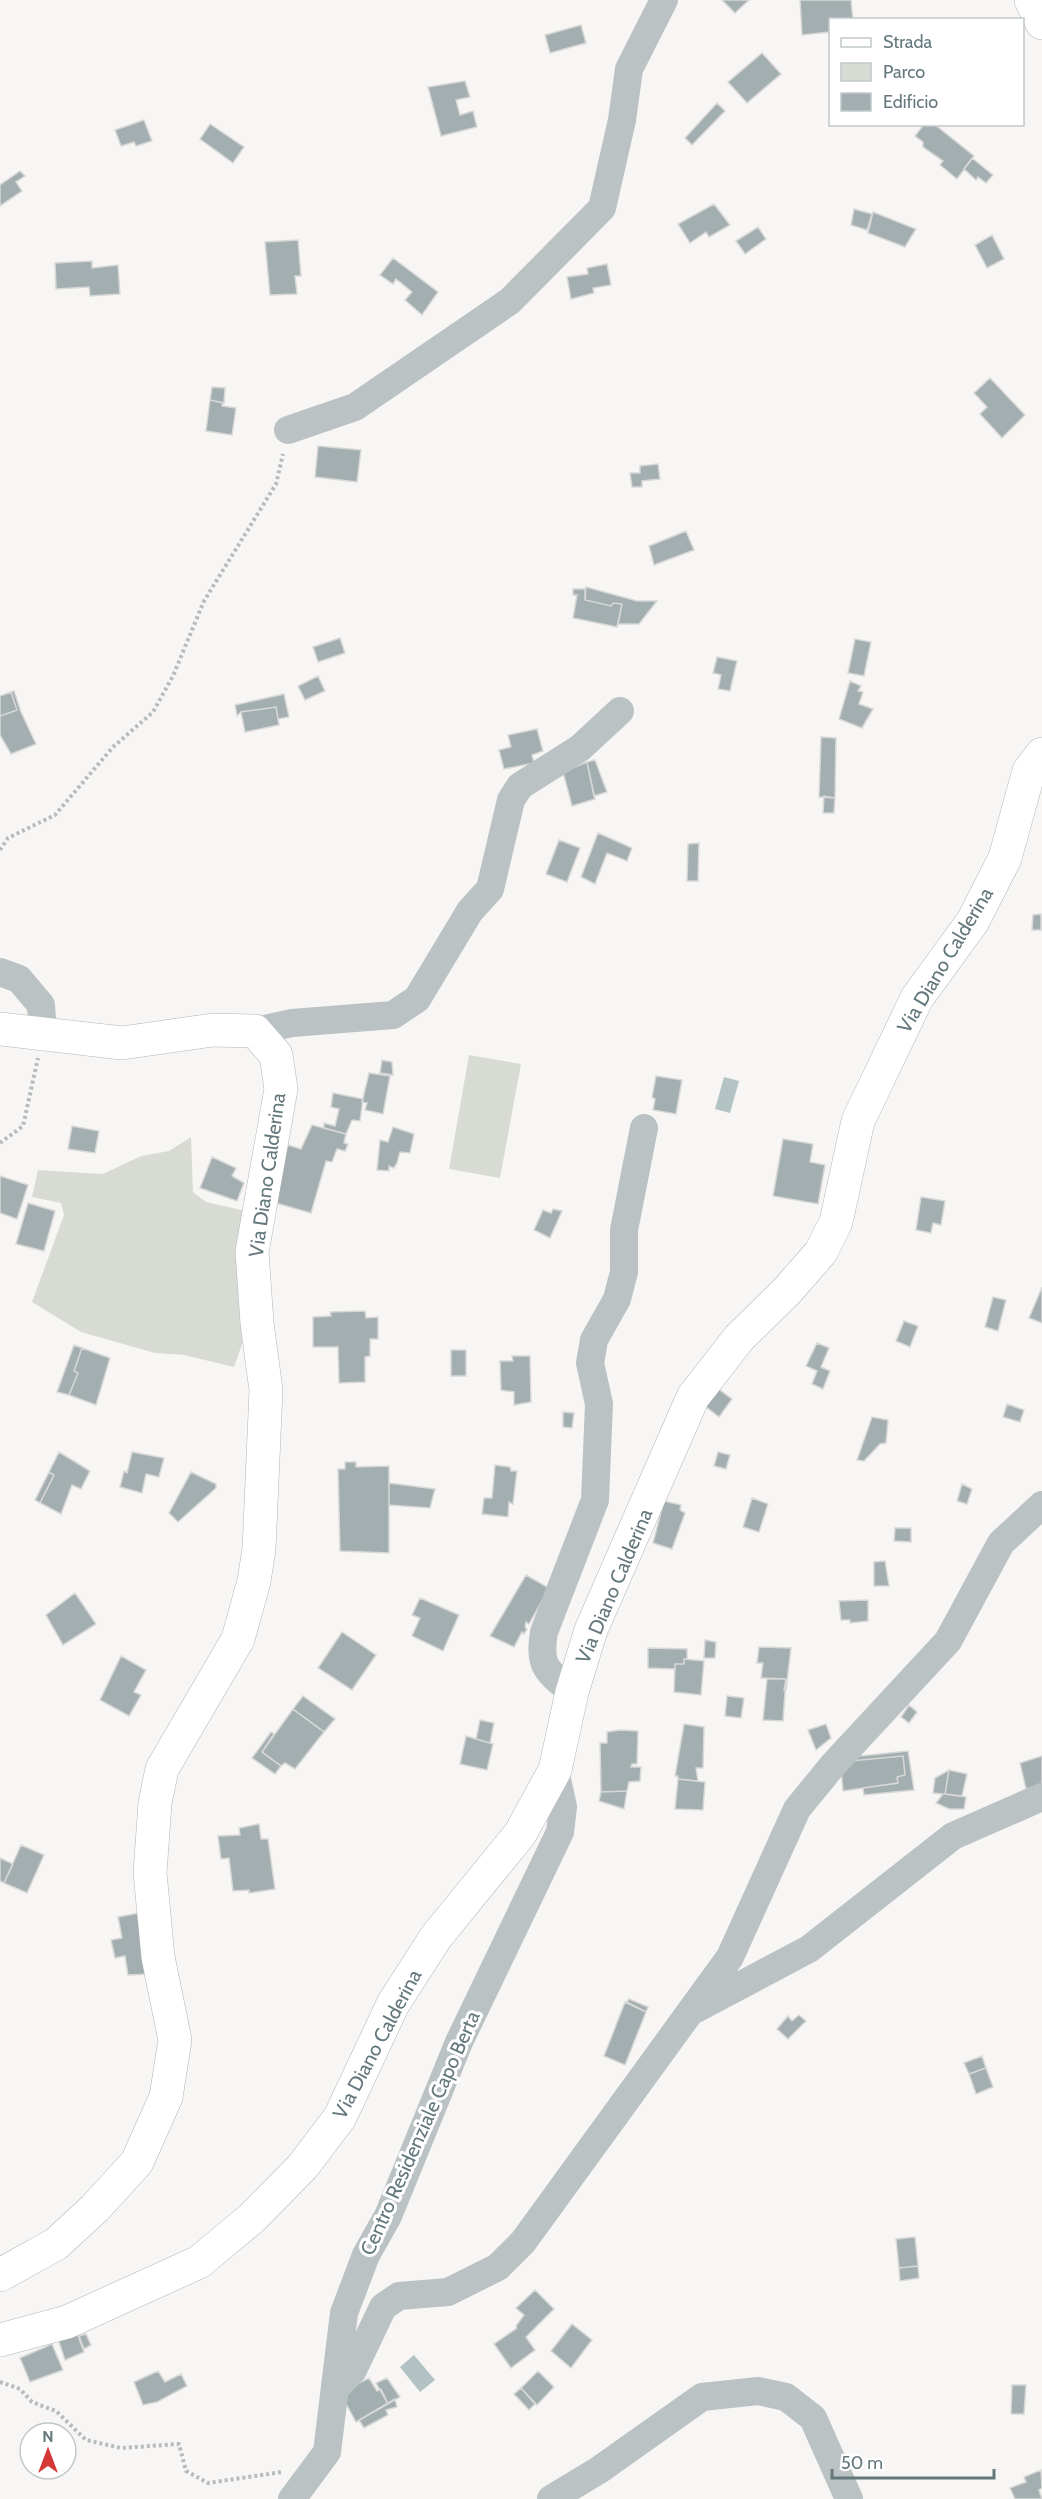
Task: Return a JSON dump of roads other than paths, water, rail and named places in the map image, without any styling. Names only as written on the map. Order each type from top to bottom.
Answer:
[{"type":"main road","points":[[1031,0],[1042,23]]},
{"type":"main road","name":"Via Diano Calderina","points":[[0,2340],[67,2322],[199,2262],[252,2218],[296,2174],[340,2117],[393,2004],[436,1937],[520,1834],[555,1770],[572,1692],[591,1630],[693,1397],[739,1338],[787,1291],[821,1252],[836,1222],[858,1121],[917,999],[973,921],[1005,858],[1029,771],[1042,754]]},
{"type":"main road","points":[[0,1029],[122,1043],[213,1030],[255,1030]]},
{"type":"main road","name":"Via Diano Calderina","points":[[0,2275],[56,2244],[95,2208],[137,2162],[166,2097],[175,2040],[158,1957],[150,1873],[155,1803],[162,1769],[238,1639],[260,1549],[266,1390],[257,1323],[252,1252],[281,1089],[276,1055],[255,1030]]},
{"type":"street","points":[[288,430],[355,407],[510,302],[602,208],[622,120],[629,69],[664,0]]},
{"type":"street","points":[[255,1030],[292,1023],[393,1015],[417,999],[470,911],[490,889],[499,863],[511,800],[520,786],[580,748],[621,711]]},
{"type":"street","points":[[0,972],[19,979],[41,1005],[43,1034]]},
{"type":"street","points":[[572,1692],[548,1672],[540,1654],[544,1632],[595,1500],[599,1404],[590,1363],[594,1340],[617,1299],[622,1281],[624,1230],[644,1128]]},
{"type":"street","points":[[336,2388],[353,2370],[383,2307],[399,2296],[448,2292],[498,2267],[523,2242],[623,2101],[730,1957],[796,1809],[833,1765],[948,1641],[1001,1543],[1042,1505]]},
{"type":"street","name":"Centro Residenziale Capo Berta","points":[[292,2499],[327,2452],[344,2313],[366,2255],[388,2216],[464,2032],[560,1832],[563,1807],[555,1770]]},
{"type":"street","points":[[692,2011],[809,1949],[953,1836],[1042,1797]]},
{"type":"street","points":[[551,2499],[599,2470],[702,2397],[758,2391],[786,2397],[813,2418],[849,2499]]}]
